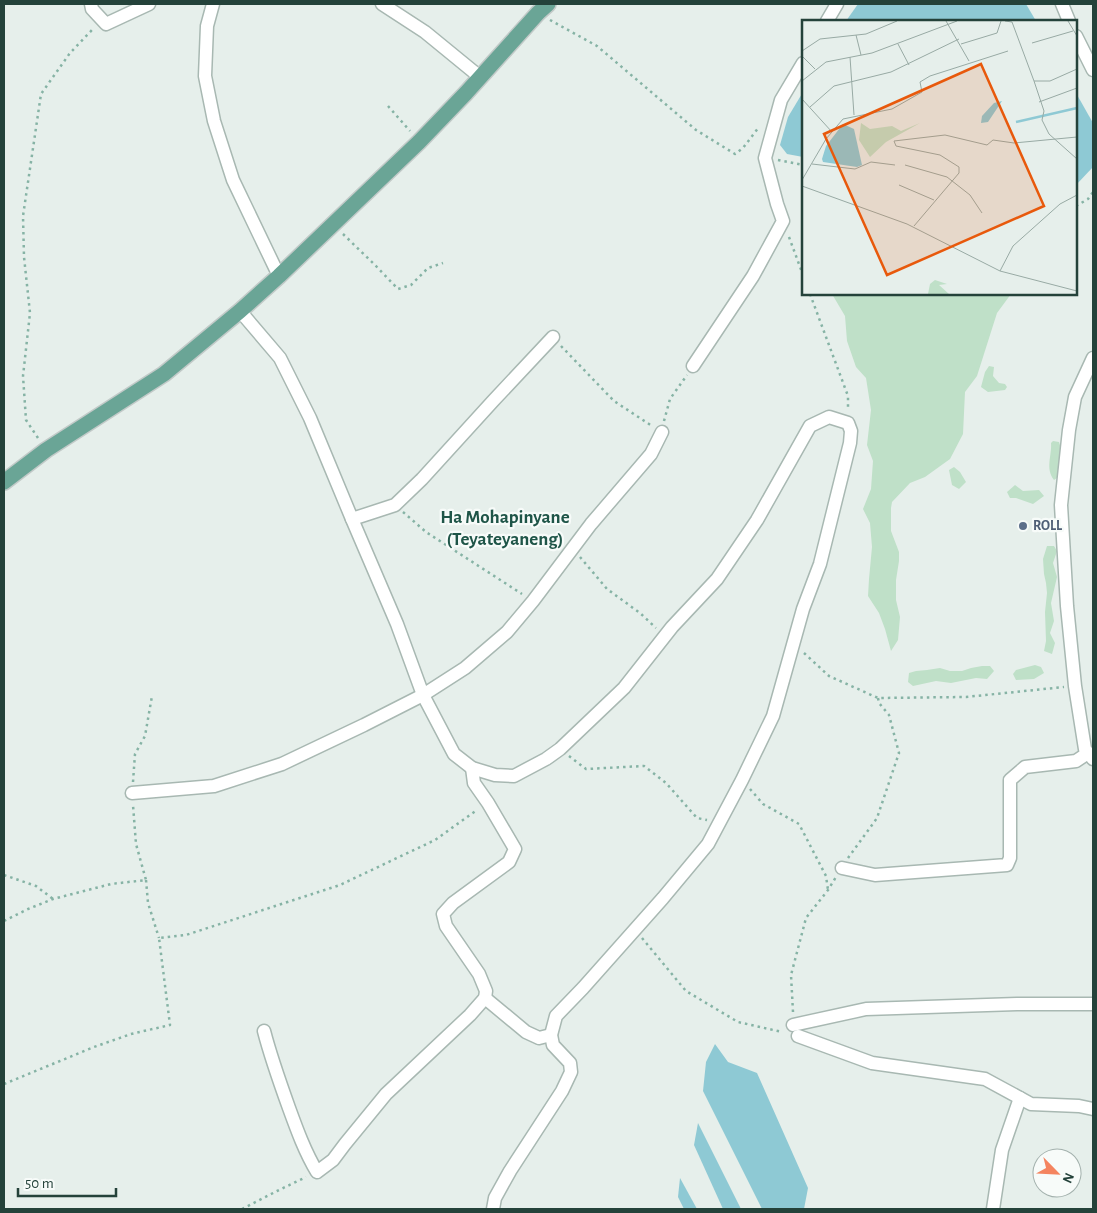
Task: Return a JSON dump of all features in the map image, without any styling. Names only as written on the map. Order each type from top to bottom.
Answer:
[{"type":"main road","points":[[4,482],[46,450],[164,374],[240,311],[419,142],[543,8]]},
{"type":"street","points":[[91,4],[92,8],[106,24],[149,4]]},
{"type":"street","points":[[213,4],[208,26],[206,76],[214,121],[233,180],[279,276]]},
{"type":"street","points":[[382,4],[425,32],[480,77]]},
{"type":"street","points":[[828,20],[837,4]]},
{"type":"street","points":[[1062,4],[1069,20]]},
{"type":"street","points":[[1077,37],[1089,52],[1093,70]]},
{"type":"street","points":[[693,366],[753,276],[783,221],[776,204],[765,158],[780,100],[802,65]]},
{"type":"street","points":[[240,311],[280,358],[310,418],[398,624],[423,695],[454,754],[472,768],[495,775],[514,776],[546,759],[560,749],[624,688],[672,627],[717,578],[757,520],[810,426],[829,417],[848,423],[851,431],[844,470],[820,564],[803,608],[773,716],[708,844],[583,988],[556,1016],[551,1035],[553,1045],[570,1063],[571,1072],[562,1091],[510,1171],[495,1198],[493,1209]]},
{"type":"street","points":[[352,519],[395,505],[422,479],[553,337]]},
{"type":"street","points":[[842,868],[875,875],[1007,865],[1010,858],[1010,780],[1025,767],[1076,761],[1091,756],[1085,749],[1075,686],[1067,606],[1061,505],[1069,430],[1075,397],[1093,358]]},
{"type":"street","points":[[132,793],[214,786],[282,764],[423,695],[465,668],[507,632],[533,601],[591,524],[651,454],[662,432]]},
{"type":"street","points":[[264,1031],[270,1056],[292,1116],[309,1159],[317,1172],[333,1160],[386,1094],[470,1015],[485,998],[486,992],[479,974],[446,926],[443,914],[453,903],[509,862],[515,849],[488,802],[474,783],[472,768]]},
{"type":"street","points":[[485,998],[526,1032],[538,1038],[551,1035]]},
{"type":"street","points":[[796,1030],[866,1009],[1017,1004],[1093,1004]]},
{"type":"street","points":[[796,1030],[872,1063],[985,1080],[1031,1104],[1079,1106],[1093,1109]]},
{"type":"street","points":[[993,1209],[1002,1150],[1020,1098]]},
{"type":"path","points":[[543,8],[596,46],[696,130],[734,154],[743,148],[762,123]]},
{"type":"path","points":[[46,450],[26,420],[24,376],[30,313],[24,258],[23,216],[41,94],[70,53],[92,30]]},
{"type":"path","points":[[388,106],[419,142]]},
{"type":"path","points":[[765,158],[802,165]]},
{"type":"path","points":[[1077,205],[1088,199],[1093,192]]},
{"type":"path","points":[[783,221],[802,272]]},
{"type":"path","points":[[332,225],[398,289],[411,285],[428,268],[443,263]]},
{"type":"path","points":[[810,295],[848,396],[848,423]]},
{"type":"path","points":[[553,337],[614,401],[662,432],[670,398],[693,366]]},
{"type":"path","points":[[395,505],[426,532],[533,601]]},
{"type":"path","points":[[573,548],[607,589],[658,629],[672,627]]},
{"type":"path","points":[[794,643],[829,676],[878,698],[966,697],[1075,686]]},
{"type":"path","points":[[4,1084],[94,1047],[131,1034],[170,1025],[159,938],[148,903],[146,880],[136,844],[132,793],[134,754],[145,736],[152,696]]},
{"type":"path","points":[[560,749],[586,769],[644,766],[666,783],[697,818],[719,823]]},
{"type":"path","points":[[742,780],[764,804],[799,824],[826,876],[828,890]]},
{"type":"path","points":[[159,938],[186,935],[340,884],[435,840],[488,802]]},
{"type":"path","points":[[4,875],[36,886],[53,899]]},
{"type":"path","points":[[4,921],[53,899],[111,884],[146,880]]},
{"type":"path","points":[[635,928],[686,991],[738,1022],[796,1030]]},
{"type":"path","points":[[242,1209],[277,1190],[317,1172]]},
{"type":"green space","points":[[833,295],[1010,295],[997,313],[977,376],[965,392],[963,434],[950,459],[925,477],[910,483],[892,502],[891,531],[899,552],[896,600],[900,617],[898,640],[891,651],[879,613],[868,596],[872,547],[870,523],[863,509],[871,489],[873,461],[867,445],[871,410],[866,378],[856,367],[847,341],[845,316]]},
{"type":"green space","points":[[989,366],[994,367],[993,376],[999,383],[1005,384],[1007,387],[1005,390],[988,392],[981,387],[985,372]]},
{"type":"green space","points":[[1053,441],[1059,442],[1061,451],[1057,478],[1054,480],[1049,466],[1051,443]]},
{"type":"green space","points":[[954,467],[960,472],[966,482],[959,489],[952,485],[949,470]]},
{"type":"green space","points":[[1015,485],[1023,491],[1039,490],[1044,496],[1033,504],[1016,498],[1010,498],[1007,492]]},
{"type":"green space","points":[[1047,546],[1054,546],[1057,551],[1053,563],[1057,577],[1051,603],[1054,621],[1050,633],[1055,643],[1052,654],[1044,651],[1047,593],[1043,559]]},
{"type":"green space","points":[[1035,665],[1041,667],[1044,673],[1034,679],[1016,680],[1013,674],[1016,670]]},
{"type":"green space","points":[[990,666],[994,671],[987,679],[976,678],[951,683],[936,681],[913,686],[908,682],[909,673],[916,671],[940,668],[950,671],[962,671]]},
{"type":"water","points":[[858,4],[1026,4],[1035,20],[847,20]]},
{"type":"water","points":[[802,94],[802,157],[787,154],[780,145],[788,117]]},
{"type":"water","points":[[1077,95],[1093,123],[1093,167],[1077,184]]},
{"type":"water","points":[[715,1044],[728,1062],[757,1073],[808,1188],[804,1209],[762,1209],[703,1091],[706,1062]]},
{"type":"water","points":[[698,1123],[741,1209],[723,1209],[694,1145]]},
{"type":"water","points":[[680,1178],[697,1209],[684,1209],[678,1197]]},
{"type":"place","name":"ROLL","points":[[1023,526]]},
{"type":"district","name":"Ha Mohapinyane (Teyateyaneng)","points":[[505,528]]}]
